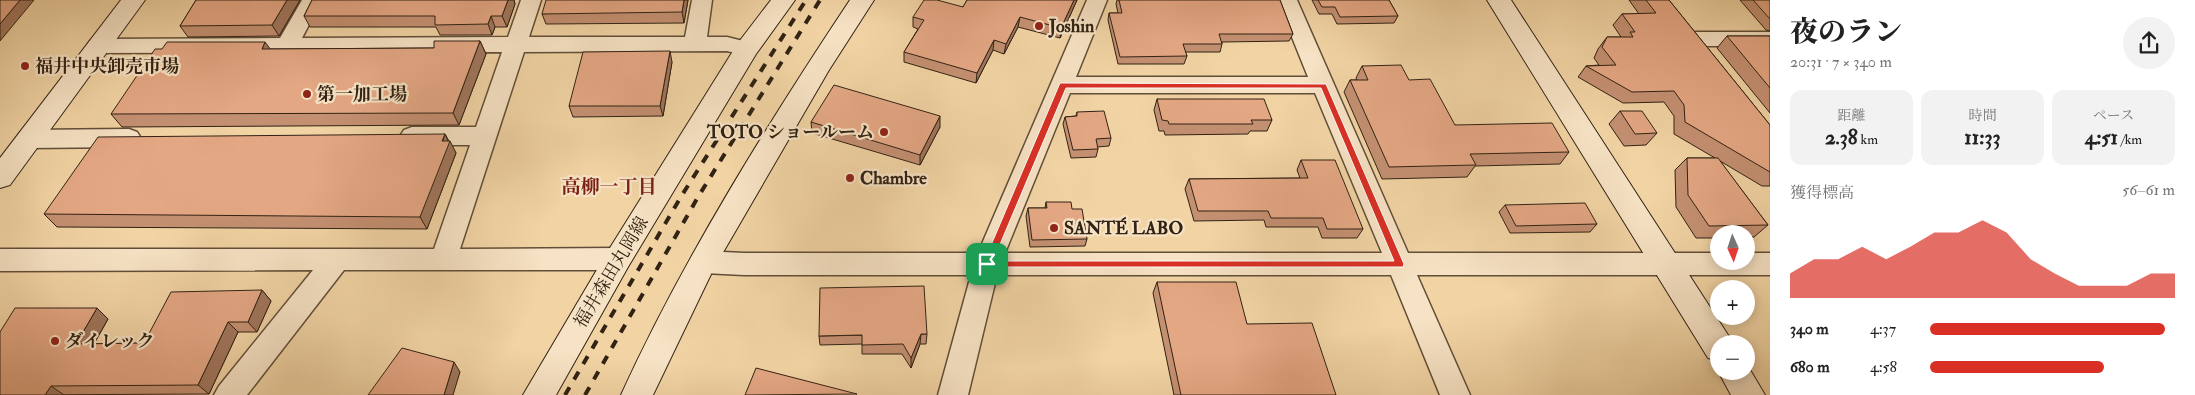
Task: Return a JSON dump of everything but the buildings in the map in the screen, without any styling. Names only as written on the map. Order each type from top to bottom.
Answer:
[{"type":"main road","points":[[0,178],[133,0]]},
{"type":"main road","name":"福井森田丸岡線","points":[[539,395],[618,259],[748,49],[783,0]]},
{"type":"main road","points":[[637,395],[703,262],[819,66],[862,0]]},
{"type":"main road","points":[[1499,0],[1711,335]]},
{"type":"main road","points":[[1740,380],[1749,395]]},
{"type":"street","points":[[287,45],[312,0]]},
{"type":"street","points":[[443,260],[531,0]]},
{"type":"street","points":[[694,44],[702,0]]},
{"type":"street","points":[[953,395],[987,264],[1097,0]]},
{"type":"street","points":[[1287,0],[1455,395]]},
{"type":"street","points":[[1714,62],[1691,33],[1770,39]]},
{"type":"street","points":[[98,46],[727,44],[748,49]]},
{"type":"street","points":[[1063,85],[1324,85]]},
{"type":"street","points":[[385,136],[484,136]]},
{"type":"street","points":[[28,139],[147,138]]},
{"type":"street","points":[[0,260],[618,259]]},
{"type":"street","points":[[229,395],[337,260]]},
{"type":"street","points":[[703,262],[744,264],[1770,264]]},
{"type":"railway","points":[[565,395],[682,195],[806,0]]},
{"type":"railway","points":[[585,395],[698,197],[820,0]]},
{"type":"place","name":"Joshin","points":[[1039,26]]},
{"type":"place","name":"福井中央卸売市場","points":[[25,66]]},
{"type":"place","name":"第一加工場","points":[[307,94]]},
{"type":"place","name":"TOTO ショールーム","points":[[884,132]]},
{"type":"place","name":"Chambre","points":[[850,178]]},
{"type":"place","name":"SANTÉ LABO","points":[[1054,228]]},
{"type":"place","name":"ダイレック","points":[[55,341]]},
{"type":"district","name":"高柳一丁目","points":[[609,186]]},
{"type":"route","points":[[1063,85],[1324,85],[1400,264],[1056,264],[987,264],[1063,85]]}]
